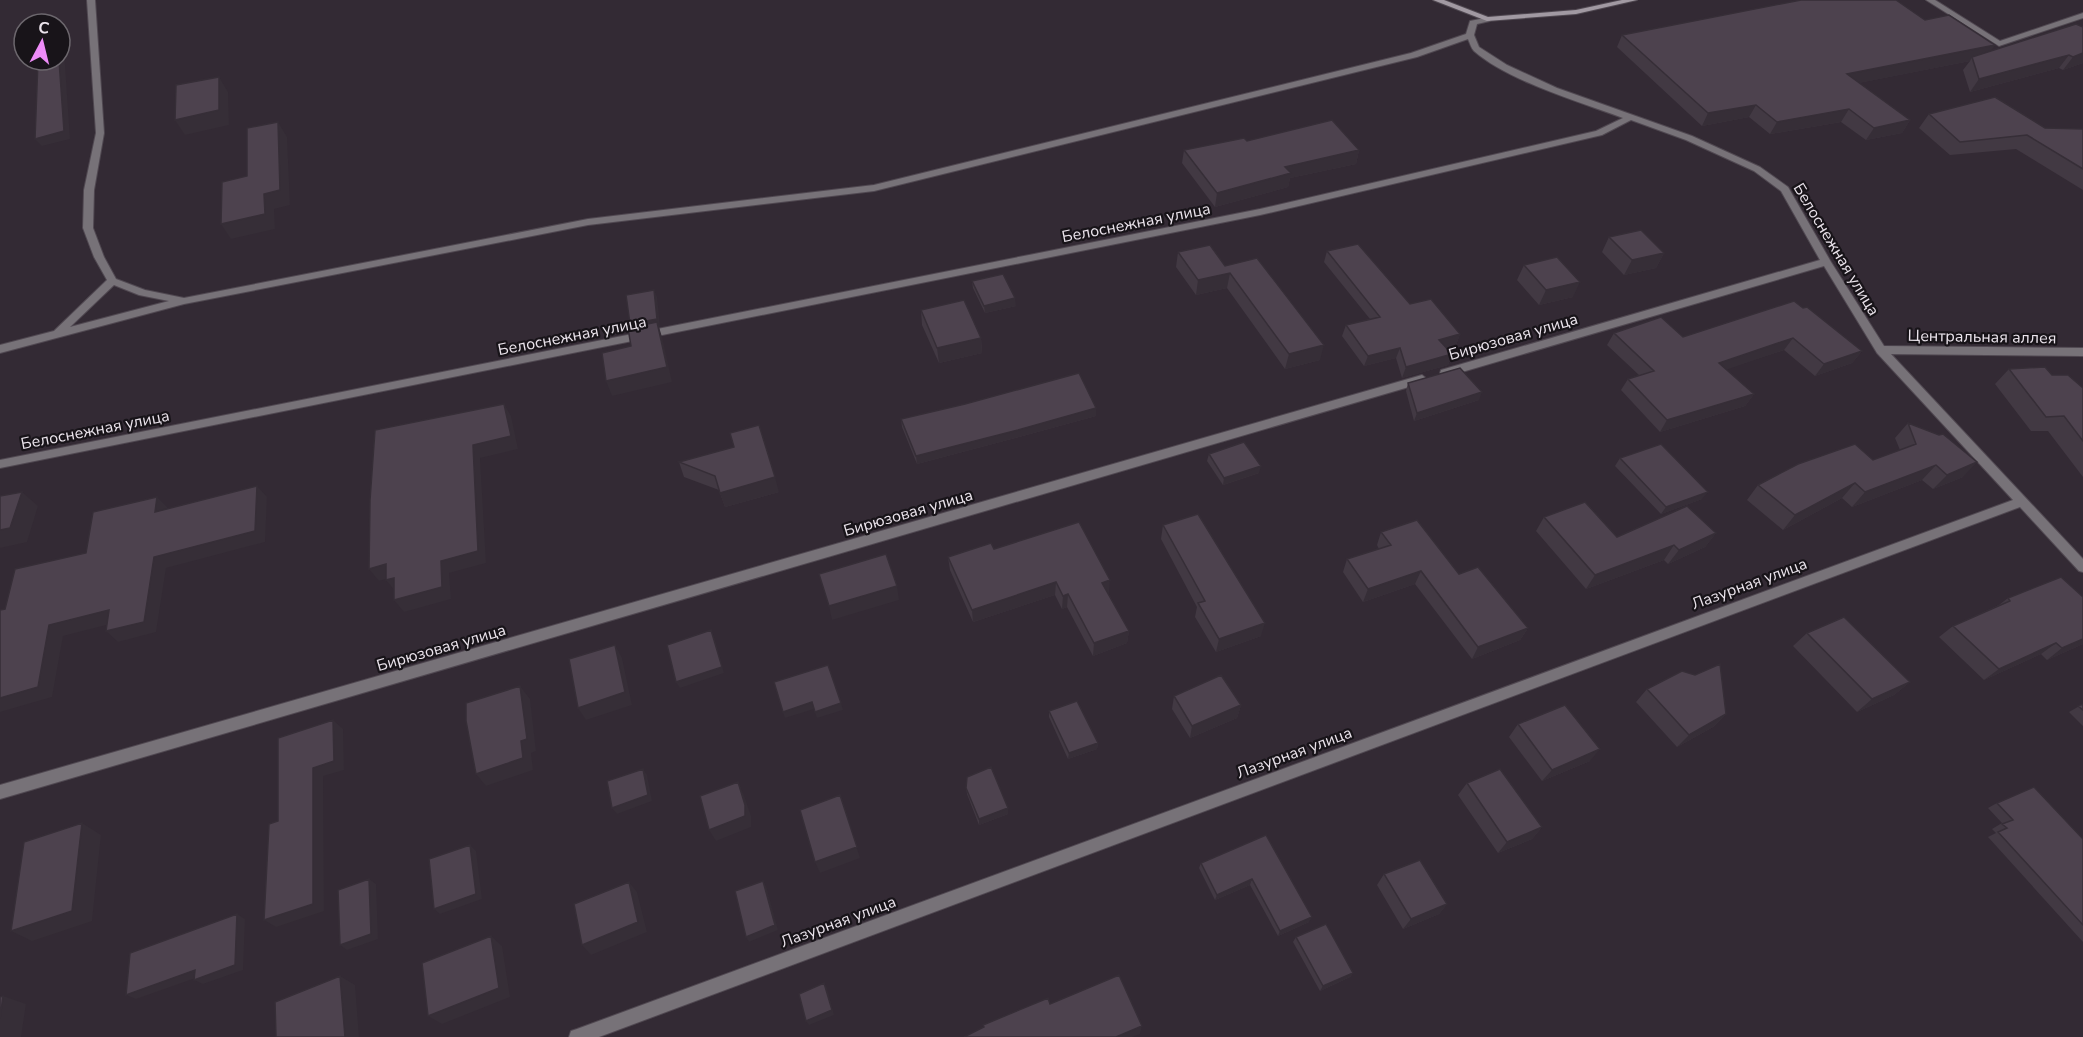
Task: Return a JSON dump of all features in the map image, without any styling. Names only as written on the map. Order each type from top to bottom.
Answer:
[{"type":"street","points":[[91,0],[100,133],[89,190],[88,228],[99,257],[112,281],[143,293],[184,301]]},
{"type":"street","points":[[1437,0],[1487,19]]},
{"type":"street","points":[[1629,117],[1504,67],[1476,48],[1470,35],[1473,23],[1487,19],[1576,12],[1633,0]]},
{"type":"street","points":[[1930,0],[1999,44],[2083,15]]},
{"type":"street","points":[[0,349],[184,301],[588,222],[874,188],[1414,55],[1470,35]]},
{"type":"street","name":"Белоснежная улица","points":[[0,464],[1260,212],[1599,133],[1629,117],[1689,138],[1757,169],[1785,189],[1826,262],[1881,350],[2083,567]]},
{"type":"street","name":"Бирюзовая улица","points":[[0,792],[1826,262]]},
{"type":"street","points":[[57,334],[112,281]]},
{"type":"street","name":"Центральная аллея","points":[[1881,350],[2083,352]]},
{"type":"street","name":"Лазурная улица","points":[[578,1037],[2022,501]]},
{"type":"building","points":[[1801,0],[1896,0],[1925,20],[1949,15],[1995,45],[1847,74],[1910,120],[1874,128],[1849,109],[1777,122],[1756,105],[1708,113],[1622,35]]},
{"type":"building","points":[[2076,24],[2083,27],[2083,53],[1979,79],[1972,57]]},
{"type":"building","points":[[38,72],[60,72],[64,131],[35,139]]},
{"type":"building","points":[[219,77],[219,110],[175,120],[176,85]]},
{"type":"building","points":[[1995,97],[2045,128],[2083,129],[2083,169],[2027,135],[1960,142],[1929,114]]},
{"type":"building","points":[[1332,120],[1359,150],[1285,167],[1291,173],[1217,193],[1184,150],[1244,138],[1247,141]]},
{"type":"building","points":[[278,122],[280,190],[264,194],[265,214],[221,224],[222,182],[247,176],[247,128]]},
{"type":"building","points":[[1641,230],[1664,253],[1632,260],[1609,237]]},
{"type":"building","points":[[1358,244],[1410,304],[1431,299],[1460,334],[1439,340],[1452,354],[1406,367],[1400,348],[1368,356],[1346,325],[1380,317],[1327,251]]},
{"type":"building","points":[[1210,245],[1225,266],[1257,258],[1324,345],[1289,354],[1230,273],[1198,280],[1178,252]]},
{"type":"building","points":[[1557,257],[1580,282],[1546,290],[1524,265]]},
{"type":"building","points":[[1003,274],[1015,298],[984,306],[972,281]]},
{"type":"building","points":[[654,290],[657,319],[630,324],[626,295]]},
{"type":"building","points":[[964,300],[981,338],[937,348],[921,310]]},
{"type":"building","points":[[1794,301],[1803,308],[1807,307],[1862,351],[1824,364],[1793,338],[1719,363],[1754,394],[1667,420],[1628,379],[1654,371],[1614,333],[1661,317],[1683,337]]},
{"type":"building","points":[[657,322],[667,367],[606,381],[602,353],[631,346],[628,328]]},
{"type":"building","points":[[2045,367],[2052,375],[2068,375],[2083,388],[2083,441],[2064,416],[2046,417],[2009,369]]},
{"type":"building","points":[[1460,368],[1482,392],[1417,413],[1408,383]]},
{"type":"building","points":[[1079,373],[1096,408],[1018,430],[916,456],[901,419],[965,404]]},
{"type":"building","points":[[504,404],[511,436],[473,445],[478,551],[441,561],[442,587],[394,600],[394,578],[386,580],[386,564],[369,569],[370,500],[375,430]]},
{"type":"building","points":[[1908,423],[1939,435],[1943,434],[1977,462],[1947,475],[1936,465],[1865,492],[1855,483],[1795,515],[1758,485],[1798,464],[1855,444],[1873,460],[1916,444]]},
{"type":"building","points":[[759,425],[775,477],[720,493],[715,476],[679,462],[734,447],[730,433]]},
{"type":"building","points":[[1244,442],[1261,466],[1224,478],[1209,454]]},
{"type":"building","points":[[1661,444],[1708,492],[1666,507],[1620,458]]},
{"type":"building","points":[[257,486],[255,531],[154,557],[144,622],[106,631],[109,610],[49,625],[38,687],[0,698],[0,610],[5,609],[15,569],[86,553],[93,512],[157,497],[155,512]]},
{"type":"building","points":[[22,492],[10,528],[0,530],[0,496]]},
{"type":"building","points":[[1585,502],[1617,537],[1687,506],[1716,533],[1679,550],[1674,545],[1595,575],[1544,517]]},
{"type":"building","points":[[1198,514],[1265,623],[1219,639],[1198,603],[1205,601],[1163,525]]},
{"type":"building","points":[[1417,520],[1459,574],[1478,567],[1528,628],[1478,647],[1421,571],[1368,589],[1347,559],[1391,545],[1381,532]]},
{"type":"building","points":[[1079,522],[1110,580],[1102,583],[1129,631],[1094,643],[1068,594],[1063,596],[1056,582],[972,610],[948,557],[991,543],[994,549]]},
{"type":"building","points":[[886,554],[897,586],[829,606],[819,574]]},
{"type":"building","points":[[2061,577],[2083,597],[2083,639],[2062,648],[2056,643],[1999,669],[1953,626],[2010,601],[2008,598]]},
{"type":"building","points":[[1844,617],[1910,682],[1872,699],[1807,633]]},
{"type":"building","points":[[711,630],[722,667],[676,682],[667,645]]},
{"type":"building","points":[[615,645],[625,692],[578,708],[569,659]]},
{"type":"building","points":[[1720,664],[1726,714],[1689,735],[1647,689],[1682,671],[1695,675]]},
{"type":"building","points":[[828,665],[841,703],[815,712],[812,702],[783,712],[774,682]]},
{"type":"building","points":[[1221,675],[1241,705],[1192,726],[1174,696]]},
{"type":"building","points":[[520,686],[527,739],[521,741],[523,758],[476,774],[466,721],[466,703]]},
{"type":"building","points":[[1077,701],[1098,743],[1069,753],[1049,711]]},
{"type":"building","points":[[1565,705],[1600,749],[1552,770],[1518,724]]},
{"type":"building","points":[[333,720],[334,761],[313,768],[313,904],[264,920],[269,824],[278,821],[278,738]]},
{"type":"building","points":[[991,767],[1008,808],[979,819],[966,788],[967,777]]},
{"type":"building","points":[[643,769],[648,795],[612,808],[607,781]]},
{"type":"building","points":[[1500,769],[1542,827],[1507,842],[1467,783]]},
{"type":"building","points":[[738,782],[745,805],[745,816],[709,830],[700,796]]},
{"type":"building","points":[[2034,787],[2083,839],[2083,925],[1998,832],[2007,828],[2002,824],[2013,820],[1997,803]]},
{"type":"building","points":[[840,795],[857,847],[815,862],[800,810]]},
{"type":"building","points":[[82,823],[72,911],[11,931],[24,842]]},
{"type":"building","points":[[1266,835],[1312,917],[1280,931],[1252,879],[1217,895],[1201,863]]},
{"type":"building","points":[[470,845],[476,894],[434,909],[429,859]]},
{"type":"building","points":[[1420,860],[1447,904],[1411,919],[1384,874]]},
{"type":"building","points":[[369,879],[371,934],[340,945],[338,890]]},
{"type":"building","points":[[763,881],[775,925],[746,937],[735,891]]},
{"type":"building","points":[[629,882],[638,922],[582,945],[574,904]]},
{"type":"building","points":[[237,914],[235,965],[194,980],[195,970],[126,995],[130,953]]},
{"type":"building","points":[[1326,924],[1353,973],[1323,986],[1296,937]]},
{"type":"building","points":[[491,936],[499,988],[428,1016],[422,963]]},
{"type":"building","points":[[1119,975],[1142,1026],[1116,1037],[964,1037],[984,1027],[983,1025],[1048,998],[1050,1004]]},
{"type":"building","points":[[340,976],[345,1037],[276,1037],[275,1002]]},
{"type":"building","points":[[824,983],[832,1010],[806,1021],[799,994]]},
{"type":"building","points":[[3,996],[0,1019],[0,997]]}]
